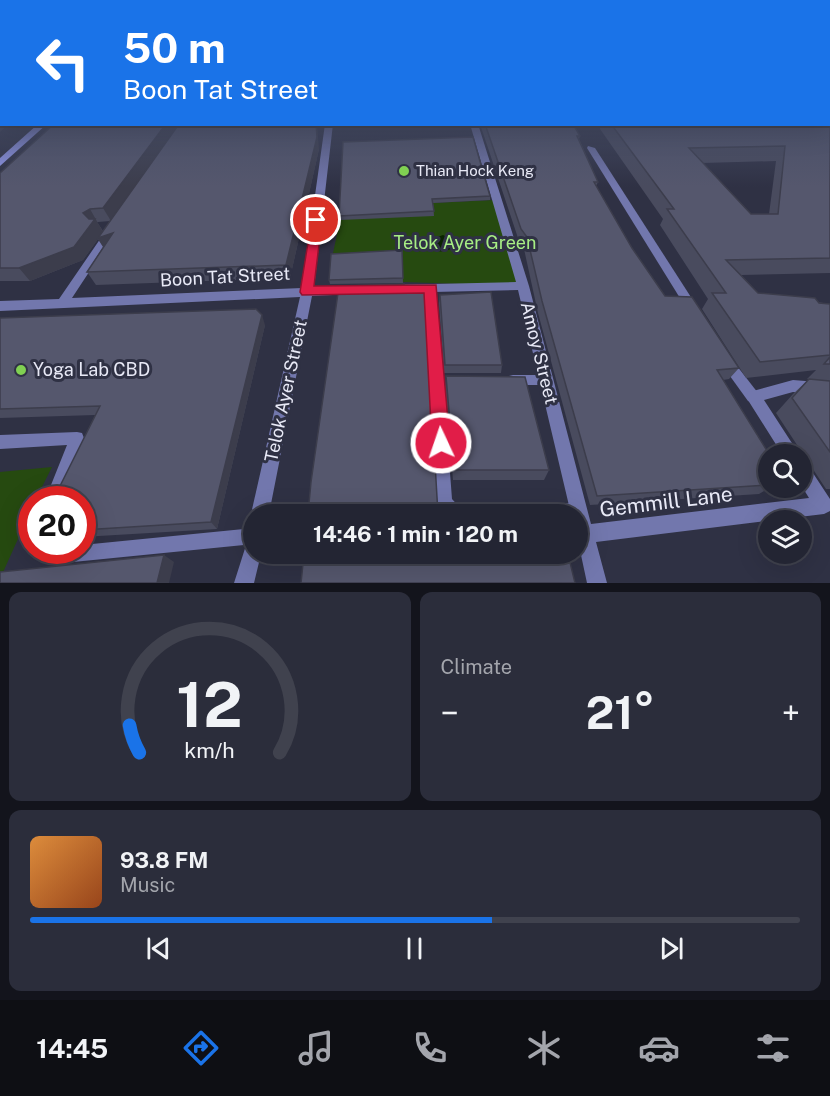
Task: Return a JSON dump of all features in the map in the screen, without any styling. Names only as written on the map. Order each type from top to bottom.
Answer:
[{"type":"main road","points":[[0,163],[34,132]]},
{"type":"street","name":"Telok Ayer Street","points":[[262,504],[307,292],[328,132]]},
{"type":"street","name":"Amoy Street","points":[[476,132],[523,286],[577,504]]},
{"type":"street","points":[[63,302],[120,217]]},
{"type":"street","name":"Boon Tat Street","points":[[0,306],[307,292],[523,286]]},
{"type":"street","points":[[784,444],[753,397],[794,386],[830,389]]},
{"type":"street","name":"Gemmill Lane","points":[[588,534],[827,505],[812,485]]},
{"type":"street","name":"Amoy Street","points":[[588,549],[597,583]]},
{"type":"street","points":[[244,583],[249,564]]},
{"type":"lane","points":[[591,148],[696,314]]},
{"type":"lane","points":[[98,226],[114,226]]},
{"type":"lane","points":[[431,288],[443,380],[446,504]]},
{"type":"lane","points":[[720,352],[739,381],[753,397]]},
{"type":"lane","points":[[495,380],[546,380]]},
{"type":"lane","points":[[0,442],[77,438],[58,486]]},
{"type":"lane","points":[[96,552],[243,537]]},
{"type":"green space","name":"Telok Ayer Green","points":[[495,200],[523,286],[403,282],[332,258],[340,220],[432,203]]},
{"type":"green space","points":[[52,467],[42,486],[18,486],[18,539],[0,579],[0,472]]},
{"type":"shaded area","points":[[443,235],[453,240],[452,248],[440,251],[428,245],[429,240]]},
{"type":"building","points":[[45,132],[160,132],[103,208],[90,209],[83,213],[89,219],[95,219],[74,247],[19,268],[0,268],[0,173]]},
{"type":"building","points":[[173,132],[317,132],[286,265],[87,272],[113,233],[98,238]]},
{"type":"building","points":[[488,132],[578,132],[580,136],[577,136],[598,182],[594,182],[632,248],[665,296],[692,297],[739,368],[717,370],[763,444],[758,444],[758,486],[597,496],[542,301],[527,237],[521,229]]},
{"type":"building","points":[[617,132],[830,132],[830,258],[726,260],[758,293],[815,298],[819,303],[830,304],[830,355],[760,362],[712,293],[726,293],[667,209],[674,209]],"holes":[[[785,146],[778,214],[751,214],[689,148]]]},
{"type":"building","name":"Thian Hock Keng","points":[[473,137],[490,196],[432,199],[434,211],[339,216],[343,142]]},
{"type":"building","points":[[402,250],[403,278],[329,280],[331,254]]},
{"type":"building","points":[[404,284],[404,292],[425,292],[437,504],[309,504],[339,286]]},
{"type":"building","points":[[491,292],[502,365],[445,365],[440,295]]},
{"type":"building","points":[[256,309],[262,315],[211,522],[96,529],[96,486],[60,486],[100,406],[0,409],[0,318]]},
{"type":"building","points":[[446,376],[525,377],[549,470],[454,470]]},
{"type":"building","points":[[809,379],[830,381],[830,452],[792,398]]},
{"type":"building","points":[[164,555],[157,583],[0,583],[0,572],[96,564],[96,562]]},
{"type":"building","points":[[303,564],[570,564],[575,583],[301,583]]},
{"type":"place","name":"Thian Hock Keng","points":[[404,171]]},
{"type":"place","name":"Yoga Lab CBD","points":[[21,370]]},
{"type":"route","points":[[316,220],[307,292],[431,288],[441,443]]}]
